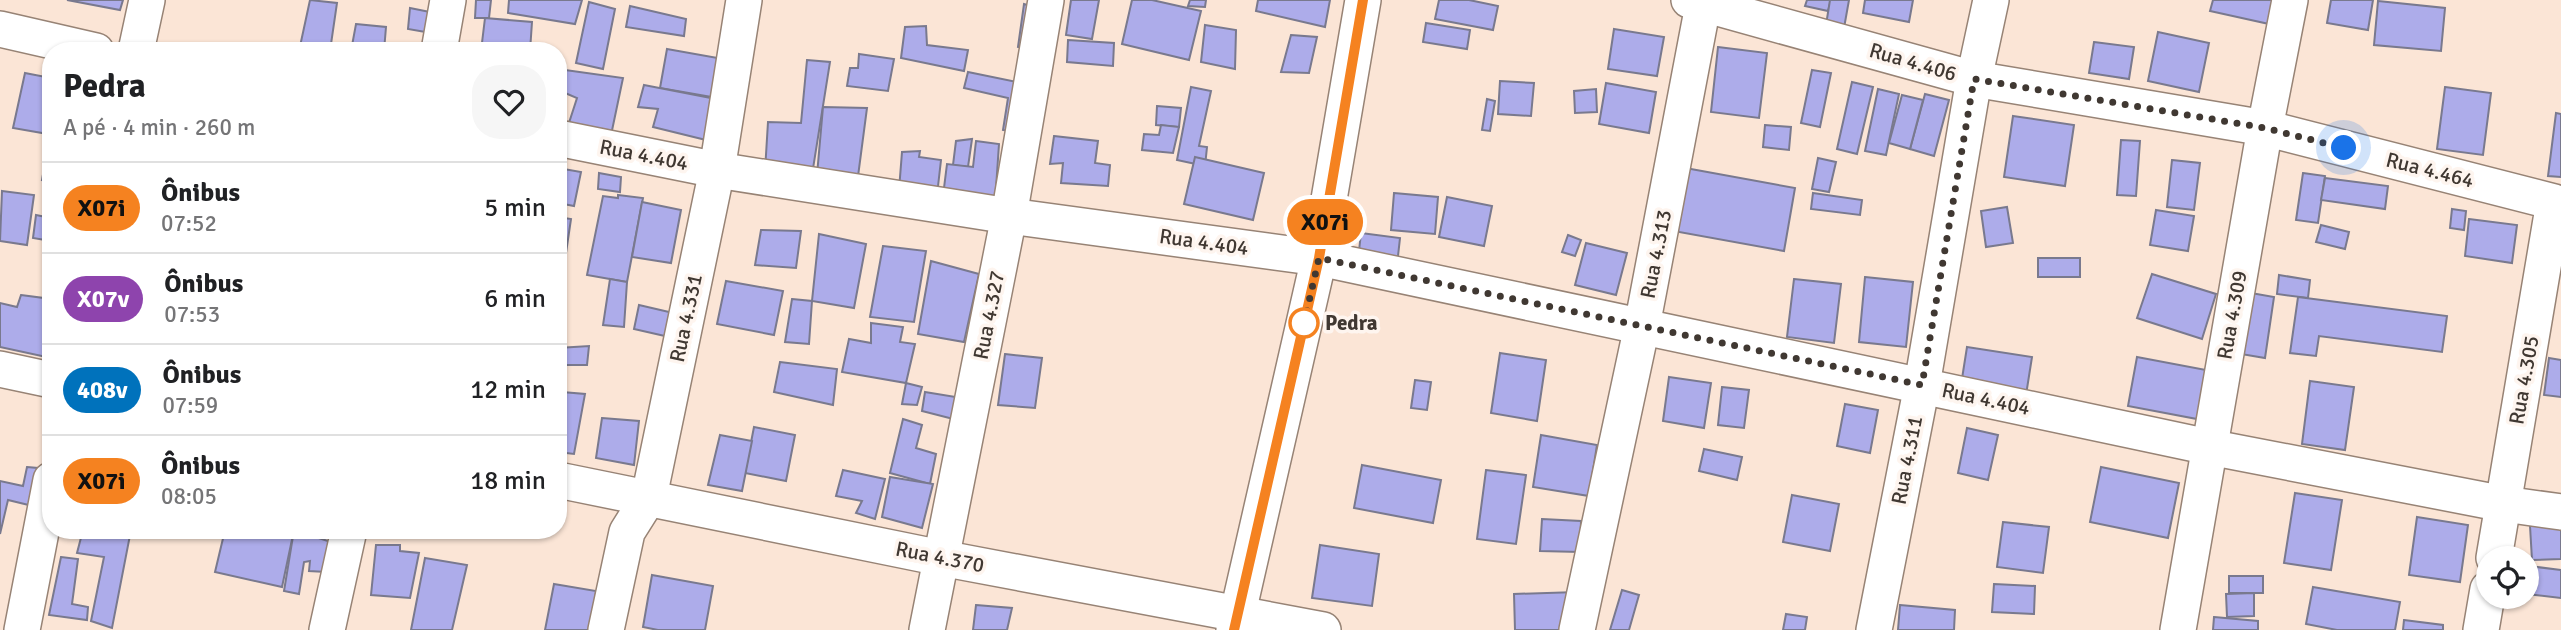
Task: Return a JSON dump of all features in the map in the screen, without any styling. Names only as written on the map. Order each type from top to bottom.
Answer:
[{"type":"street","points":[[138,42],[147,0]]},
{"type":"street","points":[[441,42],[448,0]]},
{"type":"street","name":"Rua 4.331","points":[[606,630],[627,532],[649,497],[717,170],[744,0]]},
{"type":"street","name":"Rua 4.327","points":[[927,630],[1009,216],[1046,0]]},
{"type":"street","points":[[1236,622],[1319,258],[1363,0]]},
{"type":"street","name":"Rua 4.311","points":[[1874,630],[1922,385],[1974,79],[1991,0]]},
{"type":"street","name":"Rua 4.309","points":[[2178,630],[2265,128],[2290,0]]},
{"type":"street","name":"Rua 4.406","points":[[1698,1],[1974,79],[2265,128]]},
{"type":"street","name":"Rua 4.313","points":[[1577,630],[1642,326],[1698,1]]},
{"type":"street","points":[[0,29],[57,42]]},
{"type":"street","name":"Rua 4.464","points":[[2265,128],[2554,202]]},
{"type":"street","name":"Rua 4.404","points":[[567,140],[717,170],[1009,216],[1319,258],[2209,447],[2504,505],[2561,512]]},
{"type":"street","name":"Rua 4.305","points":[[2496,546],[2554,202]]},
{"type":"street","points":[[0,369],[42,378]]},
{"type":"street","name":"Rua 4.370","points":[[567,482],[1236,622],[1323,630]]},
{"type":"street","points":[[22,630],[42,527]]},
{"type":"street","points":[[327,630],[347,539]]},
{"type":"street","points":[[2481,630],[2485,609]]},
{"type":"building","points":[[67,0],[123,0],[120,10]]},
{"type":"building","points":[[310,0],[337,3],[331,42],[301,42]]},
{"type":"building","points":[[476,0],[491,0],[489,18],[475,18]]},
{"type":"building","points":[[509,0],[582,0],[575,24],[508,13]]},
{"type":"building","points":[[1071,0],[1099,0],[1092,39],[1066,35]]},
{"type":"building","points":[[1132,0],[1152,0],[1201,11],[1189,60],[1122,44]]},
{"type":"building","points":[[1190,0],[1206,0],[1205,7],[1188,6]]},
{"type":"building","points":[[1258,0],[1330,0],[1325,27],[1256,11]]},
{"type":"building","points":[[1439,0],[1469,0],[1498,6],[1493,30],[1435,19]]},
{"type":"building","points":[[1807,0],[1831,0],[1828,11],[1805,6]]},
{"type":"building","points":[[1830,0],[1849,0],[1844,28],[1826,25]]},
{"type":"building","points":[[1865,0],[1913,0],[1909,22],[1863,13]]},
{"type":"building","points":[[2213,0],[2274,0],[2269,24],[2210,11]]},
{"type":"building","points":[[2331,0],[2373,0],[2368,30],[2327,23]]},
{"type":"building","points":[[2378,1],[2445,8],[2441,51],[2374,45]]},
{"type":"building","points":[[589,2],[615,9],[603,69],[576,63]]},
{"type":"building","points":[[1024,4],[1039,9],[1032,49],[1018,47]]},
{"type":"building","points":[[630,6],[686,19],[684,36],[626,27]]},
{"type":"building","points":[[410,8],[440,14],[437,34],[408,29]]},
{"type":"building","points":[[485,18],[532,22],[531,42],[482,42]]},
{"type":"building","points":[[1426,23],[1470,30],[1467,49],[1423,42]]},
{"type":"building","points":[[356,24],[386,27],[385,42],[353,42]]},
{"type":"building","points":[[1205,25],[1236,30],[1235,69],[1201,62]]},
{"type":"building","points":[[926,26],[927,45],[968,50],[964,71],[901,58],[905,27]]},
{"type":"building","points":[[1614,29],[1664,37],[1657,76],[1608,69]]},
{"type":"building","points":[[2158,32],[2209,43],[2199,92],[2148,81]]},
{"type":"building","points":[[1291,35],[1317,37],[1309,73],[1281,72]]},
{"type":"building","points":[[1068,40],[1114,43],[1113,66],[1067,62]]},
{"type":"building","points":[[2094,42],[2134,47],[2129,79],[2089,73]]},
{"type":"building","points":[[1718,47],[1767,53],[1759,118],[1711,112]]},
{"type":"building","points":[[667,49],[729,60],[723,99],[660,88]]},
{"type":"building","points":[[859,54],[894,59],[888,91],[847,86],[850,68],[858,68]]},
{"type":"building","points":[[807,60],[830,62],[812,175],[765,171],[768,122],[801,123]]},
{"type":"building","points":[[567,70],[623,78],[610,140],[567,129],[577,98],[567,94]]},
{"type":"building","points":[[1812,70],[1831,73],[1820,127],[1801,123]]},
{"type":"building","points":[[968,72],[1027,84],[1019,133],[1003,130],[1008,98],[964,88]]},
{"type":"building","points":[[25,73],[42,76],[42,133],[13,128]]},
{"type":"building","points":[[1500,81],[1534,83],[1531,116],[1498,114]]},
{"type":"building","points":[[1852,82],[1873,87],[1857,154],[1837,149]]},
{"type":"building","points":[[1606,83],[1656,92],[1649,133],[1599,124]]},
{"type":"building","points":[[644,85],[716,99],[710,141],[653,127],[658,109],[638,107]]},
{"type":"building","points":[[1191,87],[1211,91],[1199,146],[1207,147],[1205,166],[1177,160]]},
{"type":"building","points":[[2445,87],[2491,93],[2483,155],[2437,149]]},
{"type":"building","points":[[1596,89],[1597,112],[1575,113],[1574,91]]},
{"type":"building","points":[[1878,89],[1899,94],[1886,155],[1865,151]]},
{"type":"building","points":[[1925,94],[1949,100],[1934,156],[1910,149]]},
{"type":"building","points":[[1902,95],[1923,100],[1910,149],[1889,143]]},
{"type":"building","points":[[1487,99],[1495,101],[1490,131],[1482,130]]},
{"type":"building","points":[[1157,106],[1181,108],[1179,127],[1156,125]]},
{"type":"building","points":[[823,107],[867,108],[857,184],[817,175]]},
{"type":"building","points":[[2556,113],[2561,114],[2561,177],[2548,176]]},
{"type":"building","points":[[2013,116],[2074,125],[2065,186],[2004,177]]},
{"type":"building","points":[[1161,125],[1179,127],[1173,153],[1142,150],[1144,134],[1159,135]]},
{"type":"building","points":[[1765,125],[1791,127],[1789,150],[1763,147]]},
{"type":"building","points":[[1054,136],[1098,141],[1095,163],[1110,165],[1108,186],[1061,183],[1063,163],[1050,164]]},
{"type":"building","points":[[972,139],[968,167],[953,165],[956,141]]},
{"type":"building","points":[[2121,140],[2140,141],[2136,196],[2117,195]]},
{"type":"building","points":[[976,141],[999,144],[995,203],[943,196],[947,164],[973,167]]},
{"type":"building","points":[[920,151],[919,157],[941,160],[937,195],[899,190],[902,152]]},
{"type":"building","points":[[1195,157],[1264,173],[1253,220],[1184,204]]},
{"type":"building","points":[[1818,158],[1836,162],[1829,192],[1812,189]]},
{"type":"building","points":[[2172,160],[2200,163],[2194,210],[2167,207]]},
{"type":"building","points":[[1680,167],[1795,188],[1784,251],[1668,230]]},
{"type":"building","points":[[567,170],[581,172],[574,206],[567,205]]},
{"type":"building","points":[[599,173],[621,177],[620,192],[598,189]]},
{"type":"building","points":[[2303,173],[2325,176],[2318,223],[2296,220]]},
{"type":"building","points":[[2325,178],[2388,186],[2385,209],[2321,200]]},
{"type":"building","points":[[2,191],[34,195],[27,245],[0,241]]},
{"type":"building","points":[[1394,193],[1438,197],[1435,234],[1391,230]]},
{"type":"building","points":[[1813,193],[1862,200],[1860,215],[1811,209]]},
{"type":"building","points":[[618,195],[643,198],[627,282],[587,275],[603,196],[618,198]]},
{"type":"building","points":[[1447,197],[1492,206],[1484,246],[1439,237]]},
{"type":"building","points":[[642,202],[681,210],[671,263],[632,257]]},
{"type":"building","points":[[2007,207],[2013,243],[1986,247],[1981,211]]},
{"type":"building","points":[[2452,209],[2466,211],[2464,230],[2450,228]]},
{"type":"building","points":[[2156,210],[2194,216],[2188,251],[2150,245]]},
{"type":"building","points":[[36,215],[42,216],[42,240],[33,238]]},
{"type":"building","points":[[567,218],[571,219],[567,246]]},
{"type":"building","points":[[2469,219],[2517,225],[2512,263],[2465,256]]},
{"type":"building","points":[[2321,225],[2349,232],[2345,249],[2316,242]]},
{"type":"building","points":[[761,230],[801,231],[796,268],[755,265]]},
{"type":"building","points":[[1361,233],[1400,238],[1396,274],[1357,269]]},
{"type":"building","points":[[819,234],[866,244],[854,308],[812,301]]},
{"type":"building","points":[[1568,235],[1581,240],[1575,256],[1562,252]]},
{"type":"building","points":[[1586,243],[1627,253],[1616,295],[1575,285]]},
{"type":"building","points":[[883,246],[926,251],[914,322],[870,317]]},
{"type":"building","points":[[2038,258],[2080,258],[2080,277],[2038,277]]},
{"type":"building","points":[[931,261],[979,274],[964,342],[918,334]]},
{"type":"building","points":[[2152,274],[2216,294],[2202,339],[2137,318]]},
{"type":"building","points":[[2279,275],[2310,280],[2308,298],[2277,294]]},
{"type":"building","points":[[1865,277],[1913,282],[1906,347],[1859,342]]},
{"type":"building","points":[[610,279],[627,282],[624,327],[603,325]]},
{"type":"building","points":[[1794,279],[1841,284],[1834,343],[1787,337]]},
{"type":"building","points":[[726,281],[783,291],[774,335],[717,324]]},
{"type":"building","points":[[2251,293],[2274,297],[2265,358],[2241,354]]},
{"type":"building","points":[[21,295],[42,298],[42,356],[0,347],[0,303],[17,307]]},
{"type":"building","points":[[2298,297],[2447,316],[2442,352],[2319,336],[2316,356],[2290,353]]},
{"type":"building","points":[[792,299],[812,301],[809,344],[785,342]]},
{"type":"building","points":[[639,305],[682,315],[678,339],[634,329]]},
{"type":"building","points":[[871,323],[903,327],[900,342],[915,344],[906,383],[842,372],[849,339],[871,343]]},
{"type":"building","points":[[589,346],[587,365],[567,365],[567,347]]},
{"type":"building","points":[[1967,347],[2032,357],[2026,395],[1961,385]]},
{"type":"building","points":[[1500,353],[1546,360],[1537,421],[1491,413]]},
{"type":"building","points":[[1005,354],[1042,358],[1035,408],[998,405]]},
{"type":"building","points":[[2137,357],[2206,370],[2197,419],[2128,406]]},
{"type":"building","points":[[2549,358],[2561,360],[2561,397],[2544,395]]},
{"type":"building","points":[[780,362],[837,369],[833,405],[774,392]]},
{"type":"building","points":[[1669,377],[1711,383],[1704,428],[1663,421]]},
{"type":"building","points":[[1415,380],[1431,382],[1427,410],[1411,408]]},
{"type":"building","points":[[2310,381],[2354,387],[2345,450],[2302,444]]},
{"type":"building","points":[[906,383],[922,387],[917,405],[902,404]]},
{"type":"building","points":[[1722,387],[1749,390],[1744,428],[1718,425]]},
{"type":"building","points":[[567,392],[585,394],[574,454],[567,453]]},
{"type":"building","points":[[925,392],[968,399],[965,422],[922,411]]},
{"type":"building","points":[[1845,404],[1878,410],[1870,453],[1837,446]]},
{"type":"building","points":[[602,418],[639,421],[634,465],[596,458]]},
{"type":"building","points":[[903,419],[922,425],[916,448],[936,454],[930,484],[890,473]]},
{"type":"building","points":[[754,427],[795,435],[786,481],[745,473]]},
{"type":"building","points":[[1967,428],[1998,435],[1988,480],[1958,473]]},
{"type":"building","points":[[720,435],[752,441],[742,491],[708,485]]},
{"type":"building","points":[[1541,435],[1597,445],[1589,496],[1533,487]]},
{"type":"building","points":[[1704,449],[1742,457],[1737,480],[1699,471]]},
{"type":"building","points":[[1362,465],[1441,480],[1433,523],[1354,508]]},
{"type":"building","points":[[27,467],[42,468],[41,508],[8,500],[0,534],[0,481],[23,486]]},
{"type":"building","points":[[2101,467],[2179,483],[2168,538],[2090,522]]},
{"type":"building","points":[[843,470],[885,479],[875,519],[856,513],[862,501],[836,496]]},
{"type":"building","points":[[1486,470],[1526,475],[1516,544],[1477,539]]},
{"type":"building","points":[[890,477],[933,484],[922,528],[882,517]]},
{"type":"building","points":[[2295,493],[2342,500],[2331,570],[2284,563]]},
{"type":"building","points":[[1792,495],[1839,504],[1830,551],[1783,542]]},
{"type":"building","points":[[2417,517],[2468,525],[2460,582],[2409,575]]},
{"type":"building","points":[[1542,519],[1581,521],[1580,552],[1540,551]]},
{"type":"building","points":[[2003,522],[2049,527],[2043,573],[1997,567]]},
{"type":"building","points":[[2561,524],[2561,559],[2539,560],[2539,546],[2531,546],[2530,526]]},
{"type":"building","points":[[81,539],[129,539],[112,628],[91,621],[104,557],[77,553]]},
{"type":"building","points":[[223,539],[292,539],[282,587],[215,572]]},
{"type":"building","points":[[293,539],[322,539],[331,542],[326,572],[309,571],[310,561],[304,562],[299,594],[284,591]]},
{"type":"building","points":[[376,545],[400,545],[400,551],[419,553],[410,598],[371,595]]},
{"type":"building","points":[[1320,545],[1379,554],[1372,606],[1312,598]]},
{"type":"building","points":[[61,557],[78,559],[72,604],[88,607],[87,620],[49,615]]},
{"type":"building","points":[[425,558],[467,565],[452,630],[411,630]]},
{"type":"building","points":[[2539,567],[2561,570],[2561,598],[2539,595]]},
{"type":"building","points":[[652,575],[713,586],[705,630],[658,630],[643,627]]},
{"type":"building","points":[[2229,576],[2263,576],[2263,593],[2229,593]]},
{"type":"building","points":[[554,584],[596,591],[592,630],[545,630]]},
{"type":"building","points":[[1994,584],[2035,586],[2034,614],[1992,612]]},
{"type":"building","points":[[2313,587],[2400,602],[2395,630],[2337,630],[2306,624]]},
{"type":"building","points":[[1622,590],[1639,595],[1629,630],[1610,630]]},
{"type":"building","points":[[1577,592],[1577,630],[1515,630],[1514,594]]},
{"type":"building","points":[[2254,593],[2254,616],[2227,617],[2226,594]]},
{"type":"building","points":[[976,605],[1012,608],[1007,630],[973,630]]},
{"type":"building","points":[[1900,605],[1955,610],[1954,630],[1898,630]]},
{"type":"building","points":[[1786,614],[1807,617],[1805,630],[1783,630]]},
{"type":"building","points":[[2214,617],[2258,621],[2258,630],[2213,630]]},
{"type":"building","points":[[2404,620],[2443,625],[2443,630],[2403,630]]},
{"type":"bus line","name":"X07i","points":[[1234,630],[1319,258],[1363,0]]},
{"type":"place","name":"Pedra","points":[[1304,323]]},
{"type":"route","points":[[1304,323],[1319,258],[1922,385],[1974,79],[2265,128],[2344,148]]}]
